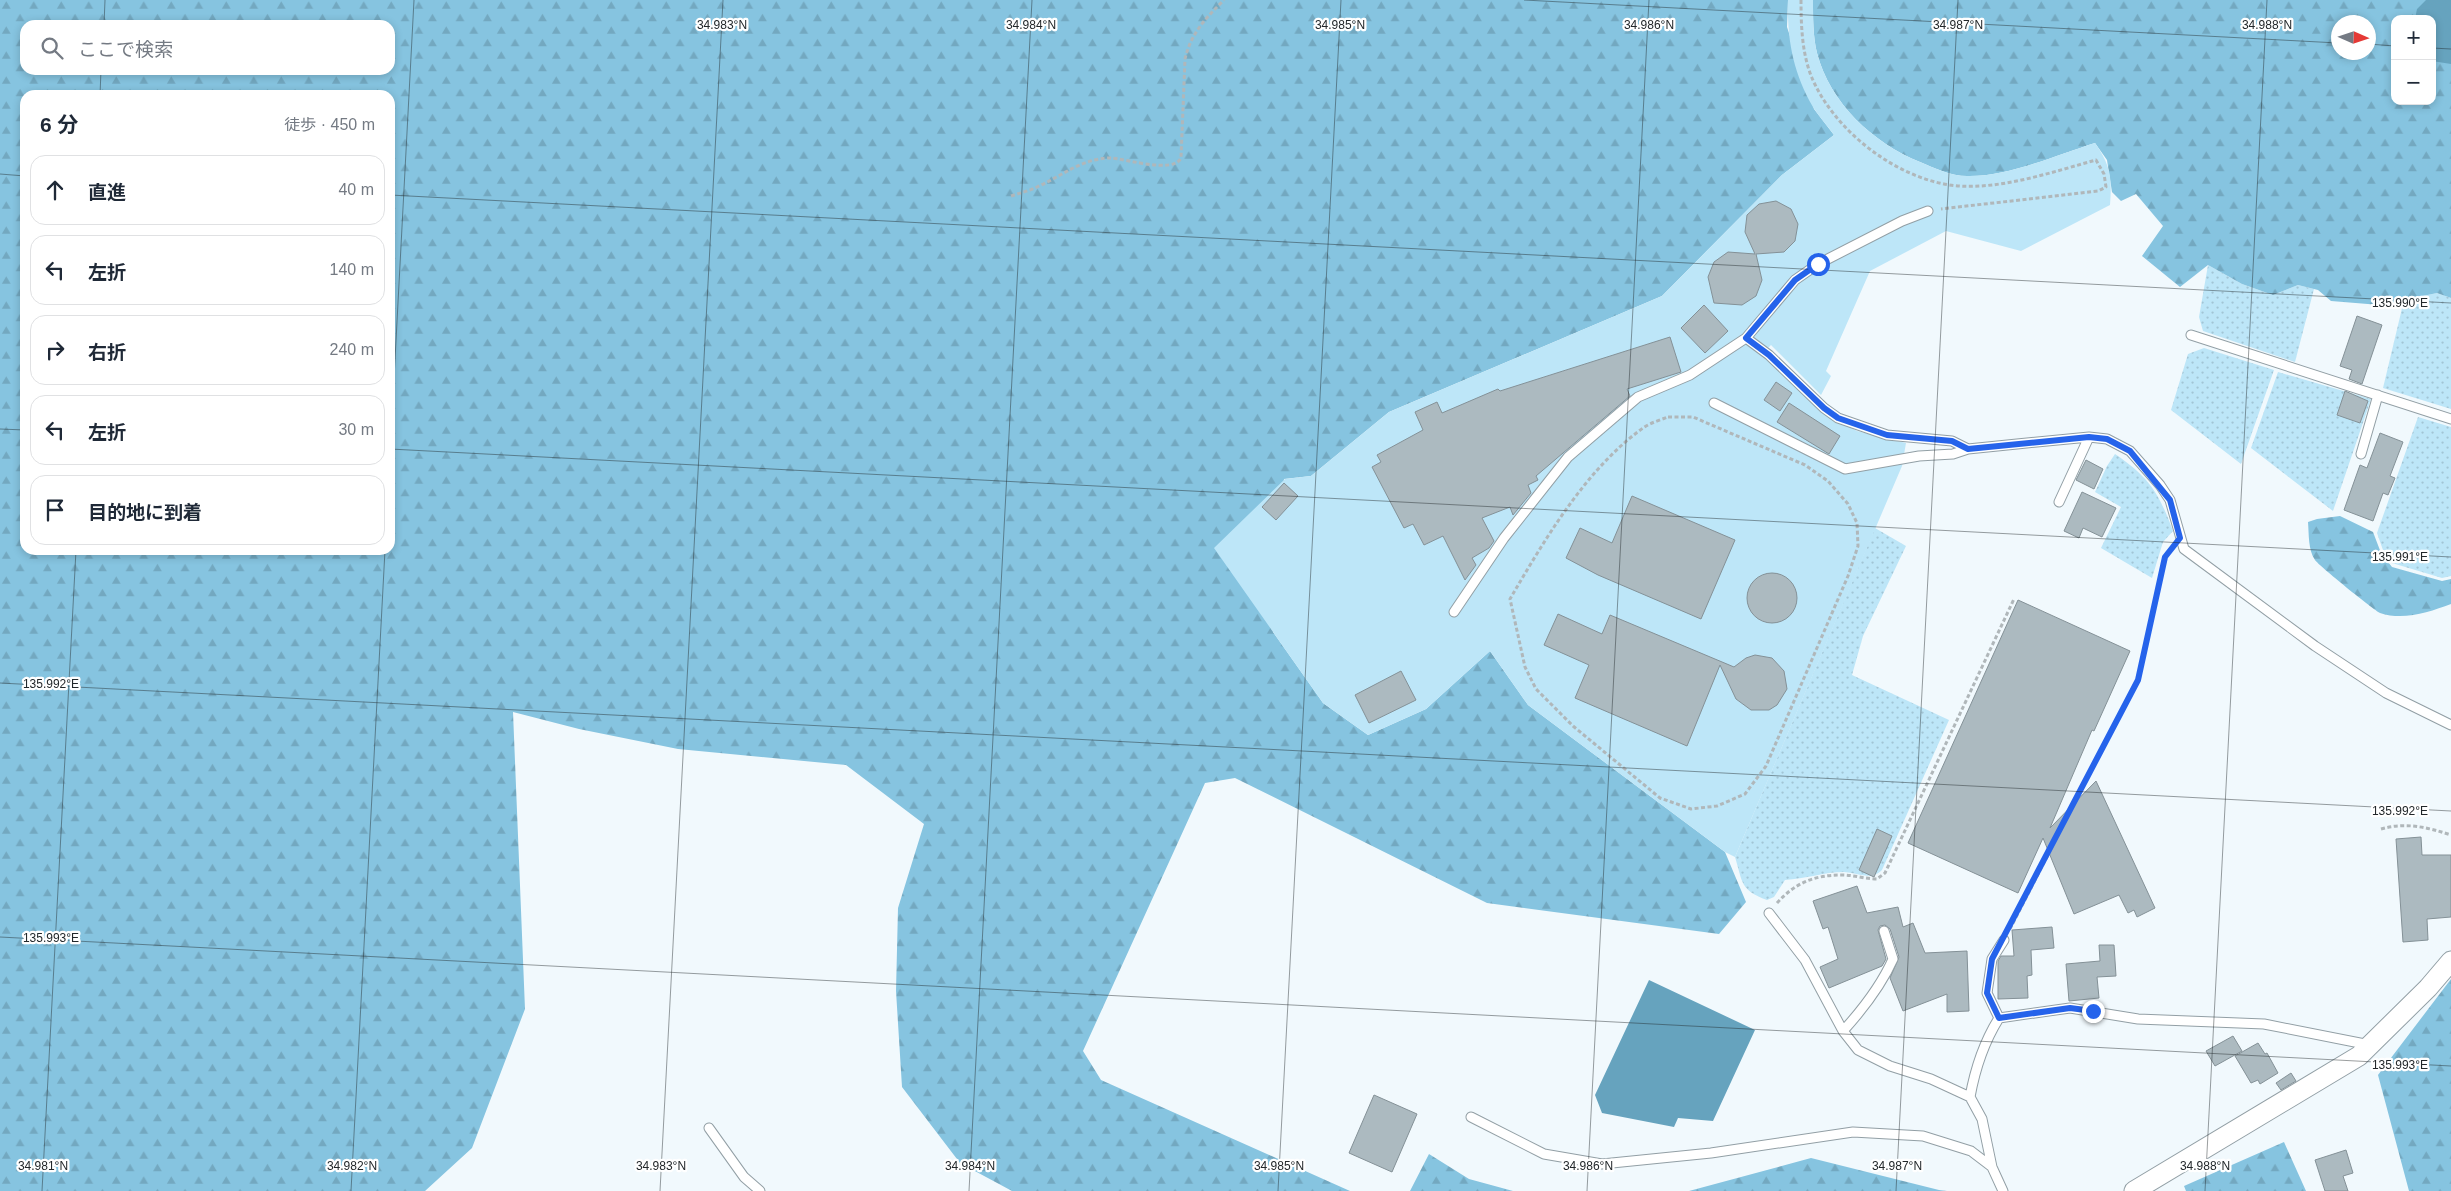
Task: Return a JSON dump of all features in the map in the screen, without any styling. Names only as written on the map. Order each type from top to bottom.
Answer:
[{"type":"street","points":[[2134,1191],[2359,1056],[2428,988],[2451,961]]},
{"type":"lane","points":[[1454,612],[1504,538],[1568,457],[1638,397],[1690,375],[1746,338],[1795,280],[1811,269],[1902,221],[1928,211]]},
{"type":"lane","points":[[2191,335],[2451,419]]},
{"type":"lane","points":[[1746,338],[1769,355],[1824,408],[1838,418],[1887,435],[1952,441],[1968,449]]},
{"type":"lane","points":[[2361,454],[2378,395]]},
{"type":"lane","points":[[1714,403],[1845,469],[1919,456],[1953,454],[1968,449],[2089,437],[2107,439],[2130,451],[2170,500],[2184,549],[2315,646],[2386,693],[2451,725]]},
{"type":"lane","points":[[2059,502],[2089,437]]},
{"type":"lane","points":[[1769,913],[1805,960],[1843,1031],[1858,1050],[1882,1062],[1930,1079],[1970,1097],[1982,1119],[1992,1167],[2003,1191]]},
{"type":"lane","points":[[1843,1031],[1881,983],[1893,959],[1884,931]]},
{"type":"lane","points":[[1999,1018],[1987,993],[1992,959],[2004,940]]},
{"type":"lane","points":[[1999,1018],[2070,1008],[2138,1019],[2264,1024],[2370,1046]]},
{"type":"lane","points":[[1970,1097],[1973,1081],[1987,1038],[1999,1018]]},
{"type":"lane","points":[[1471,1117],[1544,1154],[1602,1164],[1711,1153],[1853,1132],[1923,1136],[1971,1151],[1992,1167]]},
{"type":"lane","points":[[709,1128],[744,1177],[760,1191]]},
{"type":"path","points":[[1011,196],[1036,188],[1080,164],[1092,160],[1112,158],[1145,164],[1174,165],[1178,163],[1181,158],[1185,59],[1188,44],[1202,22],[1224,0]]},
{"type":"path","points":[[1801,0],[1801,32],[1812,77],[1827,107],[1876,154],[1898,169],[1933,181],[1958,186],[1988,186],[2096,160],[2104,174],[2106,187],[2098,191],[1928,211]]},
{"type":"path","points":[[1668,417],[1693,417],[1806,465],[1828,481],[1848,504],[1857,523],[1858,546],[1848,576],[1766,766],[1745,794],[1716,806],[1691,809],[1660,798],[1573,726],[1536,689],[1524,667],[1510,599],[1539,549],[1600,466],[1644,427],[1668,417]]},
{"type":"path","points":[[2004,940],[2138,680],[2165,557],[2180,538]]},
{"type":"path","points":[[1769,913],[1790,889],[1808,880],[1843,875],[1877,879],[1885,873],[2014,599]]},
{"type":"path","points":[[2381,829],[2393,826],[2415,825],[2451,835]]},
{"type":"shaded area","points":[[1788,0],[1813,0],[1815,40],[1823,71],[1843,104],[1856,119],[1886,144],[1937,169],[1955,175],[1967,176],[1999,173],[2015,169],[2095,143],[2109,172],[2111,196],[2110,205],[2021,251],[1946,231],[1870,271],[1826,371],[1831,376],[1821,395],[1771,345],[1761,355],[1793,380],[1831,417],[1857,431],[1906,443],[1902,466],[1735,857],[1725,852],[1528,705],[1490,651],[1426,709],[1368,735],[1323,703],[1214,548],[1285,479],[1311,476],[1389,412],[1662,296],[1782,175],[1834,135],[1813,107],[1796,68],[1790,42]]},
{"type":"shaded area","points":[[2426,0],[2451,0],[2451,64],[2436,62],[2436,15],[2416,15],[2417,9]]},
{"type":"shaded area","points":[[2208,265],[2242,284],[2273,295],[2298,285],[2314,289],[2295,362],[2203,331],[2199,317]]},
{"type":"shaded area","points":[[2437,293],[2451,298],[2451,409],[2383,388],[2404,300]]},
{"type":"shaded area","points":[[2204,348],[2274,370],[2241,464],[2171,410],[2188,354]]},
{"type":"shaded area","points":[[2278,372],[2371,399],[2333,511],[2251,448]]},
{"type":"shaded area","points":[[2418,417],[2451,427],[2451,576],[2442,578],[2392,563],[2384,553],[2377,533]]},
{"type":"shaded area","points":[[2115,454],[2145,478],[2152,487],[2163,506],[2173,531],[2163,542],[2152,578],[2101,548],[2121,507],[2095,492]]},
{"type":"shaded area","points":[[1875,528],[1906,546],[1863,636],[1852,675],[1949,720],[1882,870],[1869,876],[1837,872],[1785,880],[1774,897],[1767,900],[1747,889],[1735,857]]},
{"type":"shaded area","points":[[1649,980],[1755,1030],[1713,1121],[1678,1118],[1674,1127],[1602,1113],[1595,1095]]},
{"type":"green space","points":[[0,0],[1788,0],[1787,27],[1814,109],[1834,135],[1782,175],[1662,296],[1389,412],[1311,476],[1284,479],[1273,632],[1323,703],[1368,735],[1426,709],[1490,651],[1528,705],[1725,852],[1746,902],[1719,934],[1487,903],[1235,778],[1205,783],[1083,1051],[1101,1080],[1350,1191],[1012,1191],[960,1163],[902,1087],[896,991],[898,908],[924,824],[846,765],[678,749],[579,729],[513,712],[525,1009],[472,1148],[425,1191],[0,1191]]},
{"type":"green space","points":[[1813,0],[2451,0],[2451,298],[2437,293],[2380,305],[2331,301],[2318,290],[2298,285],[2273,295],[2242,284],[2208,265],[2180,287],[2142,256],[2163,226],[2136,194],[2121,201],[2112,192],[2107,160],[2095,143],[2015,169],[1982,175],[1961,176],[1920,162],[1886,144],[1870,132],[1843,104],[1823,71],[1817,53]]},
{"type":"green space","points":[[2340,516],[2373,532],[2381,553],[2392,567],[2442,581],[2451,579],[2451,604],[2416,615],[2389,615],[2380,613],[2336,579],[2313,556],[2310,547],[2308,522]]},
{"type":"green space","points":[[2451,979],[2451,1191],[2409,1191],[2378,1075]]},
{"type":"green space","points":[[2284,1142],[2306,1191],[2186,1191],[2184,1186]]},
{"type":"green space","points":[[1429,1154],[1469,1179],[1513,1191],[1410,1191]]},
{"type":"green space","points":[[1811,1158],[1939,1190],[1947,1191],[1689,1191]]},
{"type":"building","points":[[1776,201],[1791,209],[1798,224],[1795,241],[1784,252],[1756,254],[1762,280],[1756,296],[1742,305],[1714,303],[1708,277],[1714,262],[1728,252],[1755,254],[1745,232],[1747,215],[1759,204]]},
{"type":"building","points":[[1704,305],[1728,331],[1705,353],[1681,328]]},
{"type":"building","points":[[2357,316],[2382,325],[2362,384],[2349,379],[2352,370],[2340,366]]},
{"type":"building","points":[[1670,337],[1681,372],[1627,389],[1630,396],[1536,476],[1538,480],[1528,485],[1531,493],[1513,515],[1510,507],[1482,518],[1494,541],[1489,548],[1472,558],[1476,565],[1465,580],[1443,536],[1424,545],[1413,524],[1404,528],[1372,467],[1381,462],[1377,455],[1423,430],[1415,412],[1437,402],[1442,413],[1498,389],[1500,391]]},
{"type":"building","points":[[1776,382],[1792,393],[1780,411],[1764,400]]},
{"type":"building","points":[[2345,391],[2368,401],[2360,423],[2337,415]]},
{"type":"building","points":[[1789,403],[1840,436],[1829,454],[1777,422]]},
{"type":"building","points":[[2380,433],[2403,442],[2390,476],[2395,478],[2388,495],[2383,493],[2373,521],[2344,510],[2360,465],[2367,468]]},
{"type":"building","points":[[2086,460],[2103,469],[2094,489],[2076,480]]},
{"type":"building","points":[[1284,483],[1298,496],[1276,520],[1262,507]]},
{"type":"building","points":[[2082,492],[2116,508],[2102,537],[2083,528],[2079,538],[2064,531]]},
{"type":"building","points":[[1632,496],[1735,540],[1701,619],[1598,575],[1566,558],[1580,528],[1612,543]]},
{"type":"building","points":[[1767,573],[1777,573],[1790,580],[1797,593],[1797,603],[1790,616],[1777,623],[1767,623],[1758,619],[1751,612],[1747,603],[1747,593],[1751,584],[1758,577]]},
{"type":"building","points":[[2018,600],[2130,651],[2094,731],[2092,730],[2050,828],[2096,781],[2155,908],[2137,917],[2134,910],[2128,913],[2119,895],[2074,914],[2043,838],[2018,893],[1908,843]]},
{"type":"building","points":[[1558,614],[1602,634],[1610,615],[1734,667],[1746,658],[1755,655],[1772,658],[1784,671],[1787,689],[1777,705],[1769,710],[1751,710],[1736,699],[1720,665],[1687,746],[1575,698],[1589,665],[1544,645]]},
{"type":"building","points":[[1401,671],[1416,700],[1369,723],[1355,695]]},
{"type":"building","points":[[1877,829],[1892,836],[1874,877],[1859,870]]},
{"type":"building","points":[[2421,837],[2422,855],[2451,855],[2451,917],[2427,919],[2428,940],[2403,942],[2396,839]]},
{"type":"building","points":[[1857,886],[1867,913],[1898,907],[1903,927],[1913,923],[1925,953],[1967,951],[1969,1011],[1947,1012],[1947,994],[1903,1011],[1890,978],[1899,957],[1890,929],[1885,925],[1880,926],[1878,930],[1886,959],[1882,966],[1829,988],[1820,967],[1838,959],[1828,927],[1823,929],[1813,901]]},
{"type":"building","points":[[2052,927],[2054,948],[2031,950],[2032,975],[2027,976],[2028,998],[1998,999],[1998,961],[2001,956],[2014,956],[2012,930]]},
{"type":"building","points":[[2099,945],[2114,945],[2116,976],[2097,977],[2099,998],[2069,1001],[2066,964],[2100,961]]},
{"type":"building","points":[[2233,1036],[2242,1051],[2215,1066],[2206,1051]]},
{"type":"building","points":[[2258,1043],[2265,1054],[2267,1053],[2278,1073],[2260,1084],[2258,1080],[2251,1083],[2235,1056]]},
{"type":"building","points":[[2291,1073],[2296,1081],[2281,1090],[2276,1083]]},
{"type":"building","points":[[1374,1095],[1417,1114],[1392,1172],[1349,1153]]},
{"type":"building","points":[[2346,1150],[2353,1173],[2343,1176],[2348,1191],[2325,1191],[2315,1160]]},
{"type":"route","points":[[1818,264],[1795,280],[1778,304],[1746,338],[1769,355],[1824,408],[1838,418],[1862,428],[1887,435],[1952,441],[1968,449],[2089,437],[2107,439],[2130,451],[2160,485],[2170,500],[2180,538],[2165,557],[2138,680],[2004,940],[1992,959],[1987,993],[1999,1018],[2070,1008],[2093,1011]]}]
